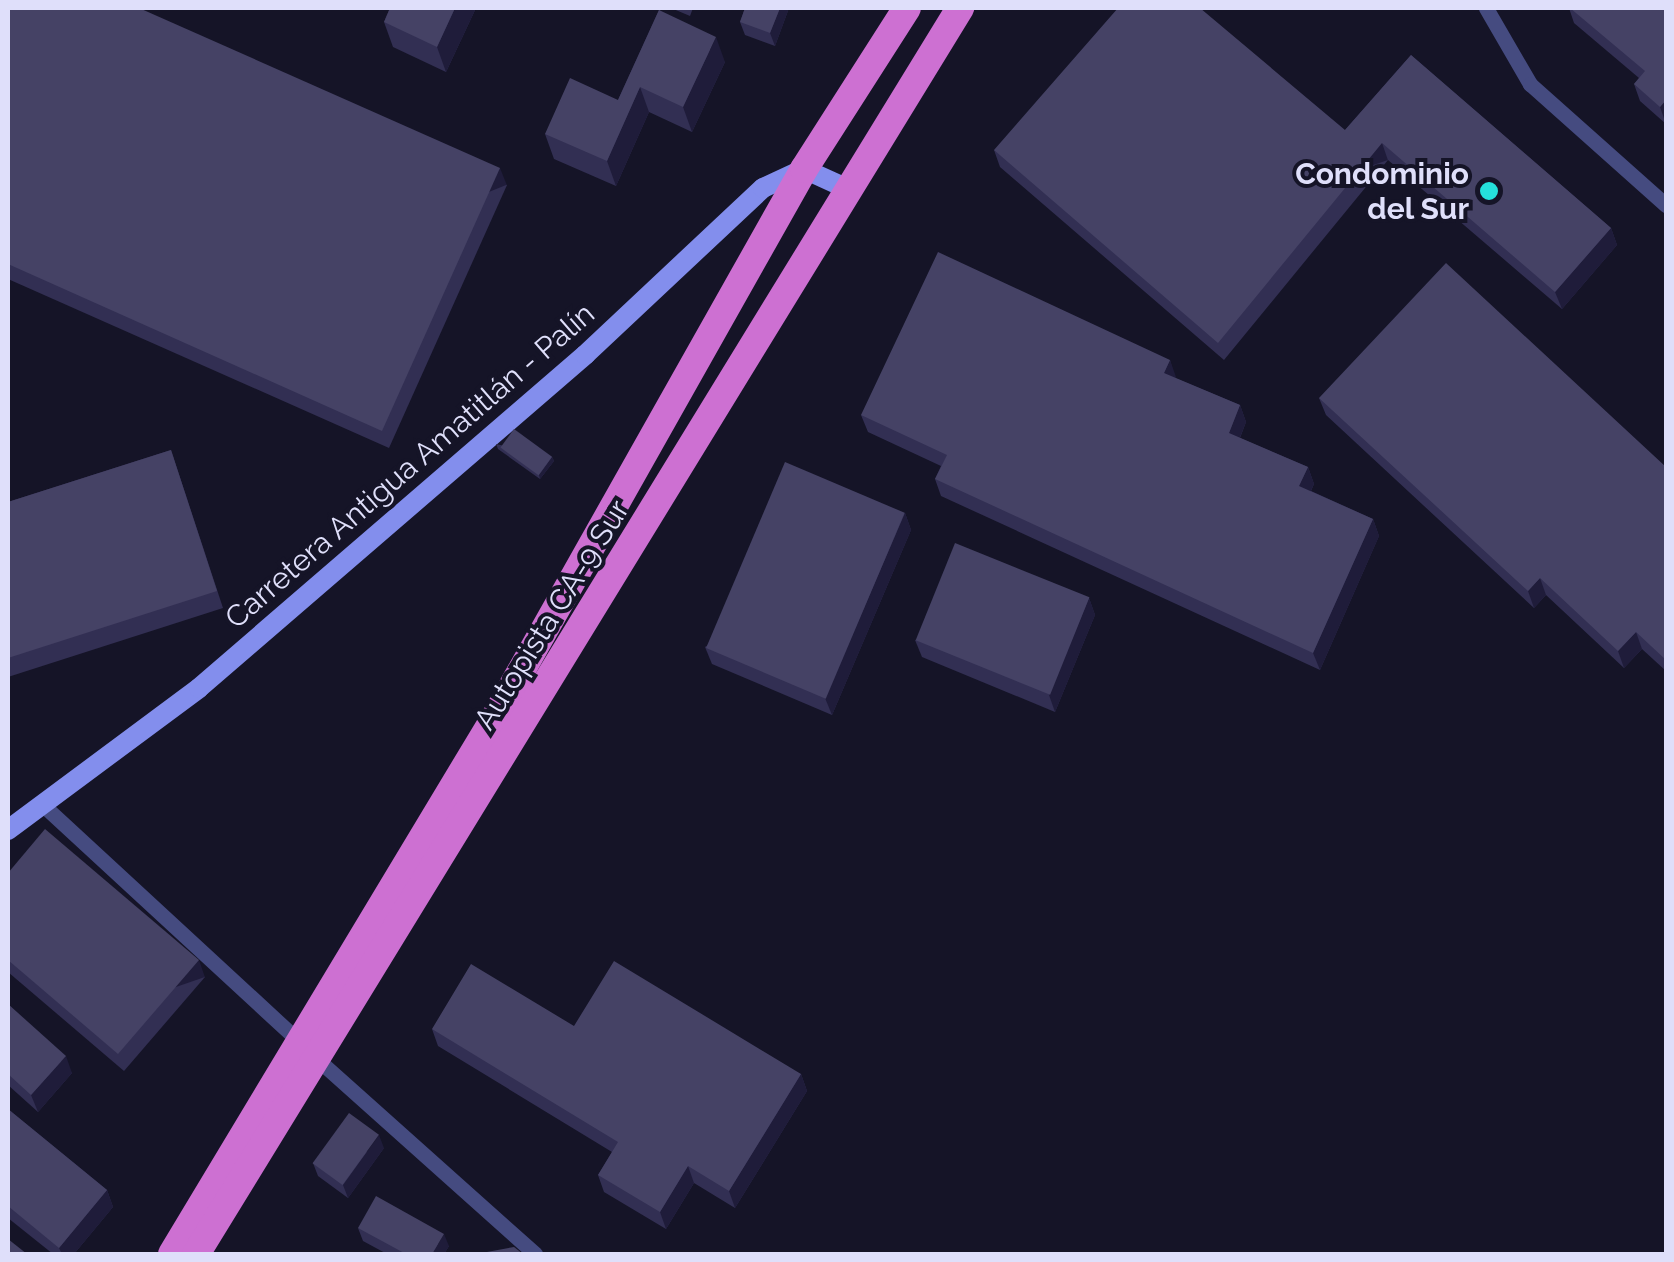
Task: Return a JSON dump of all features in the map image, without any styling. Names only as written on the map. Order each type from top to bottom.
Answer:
[{"type":"highway","name":"Autopista CA-9 Sur","points":[[196,1254],[804,170],[907,8]]},
{"type":"highway","name":"Autopista CA-9 Sur","points":[[172,1254],[309,1050],[850,190],[960,8]]},
{"type":"main road","points":[[804,170],[850,190]]},
{"type":"main road","name":"Carretera Antigua Amatitlán - Palín","points":[[8,830],[199,688],[607,336],[764,188],[804,170]]},
{"type":"street","points":[[1486,8],[1530,84],[1666,205]]},
{"type":"street","points":[[44,806],[535,1254]]},
{"type":"building","points":[[8,8],[139,8],[500,168],[382,431],[8,264]]},
{"type":"building","points":[[390,8],[455,8],[437,47],[384,22]]},
{"type":"building","points":[[745,8],[780,8],[770,33],[740,22]]},
{"type":"building","points":[[1118,8],[1200,8],[1345,130],[1411,55],[1611,228],[1555,292],[1382,143],[1218,343],[994,150]]},
{"type":"building","points":[[1570,8],[1666,8],[1666,100],[1660,107],[1634,84],[1645,71]]},
{"type":"building","points":[[659,10],[716,37],[683,107],[640,87],[607,161],[545,134],[570,78],[618,100]]},
{"type":"building","points":[[938,252],[1170,360],[1164,373],[1240,405],[1229,433],[1308,467],[1299,486],[1373,519],[1313,653],[935,479],[947,455],[861,415]]},
{"type":"building","points":[[1446,263],[1666,467],[1666,660],[1636,632],[1618,651],[1540,578],[1528,591],[1319,398]]},
{"type":"building","points":[[514,429],[552,457],[539,475],[500,448]]},
{"type":"building","points":[[171,450],[217,591],[8,658],[8,502]]},
{"type":"building","points":[[785,462],[905,513],[826,699],[706,648]]},
{"type":"building","points":[[955,543],[1089,597],[1050,695],[916,640]]},
{"type":"building","points":[[45,829],[199,960],[118,1054],[8,960],[8,873]]},
{"type":"building","points":[[614,961],[801,1074],[729,1191],[688,1166],[660,1212],[598,1175],[618,1142],[432,1029],[471,964],[574,1026]]},
{"type":"building","points":[[8,1004],[66,1056],[31,1095],[8,1074]]},
{"type":"building","points":[[8,1109],[107,1190],[59,1248],[8,1206]]},
{"type":"building","points":[[349,1113],[379,1135],[342,1185],[313,1163]]},
{"type":"building","points":[[376,1196],[444,1234],[432,1254],[406,1254],[358,1228]]},
{"type":"building","points":[[8,1239],[27,1254],[8,1254]]},
{"type":"building","points":[[514,1247],[523,1254],[476,1254]]},
{"type":"place","name":"Condominio del Sur","points":[[1489,191]]}]
